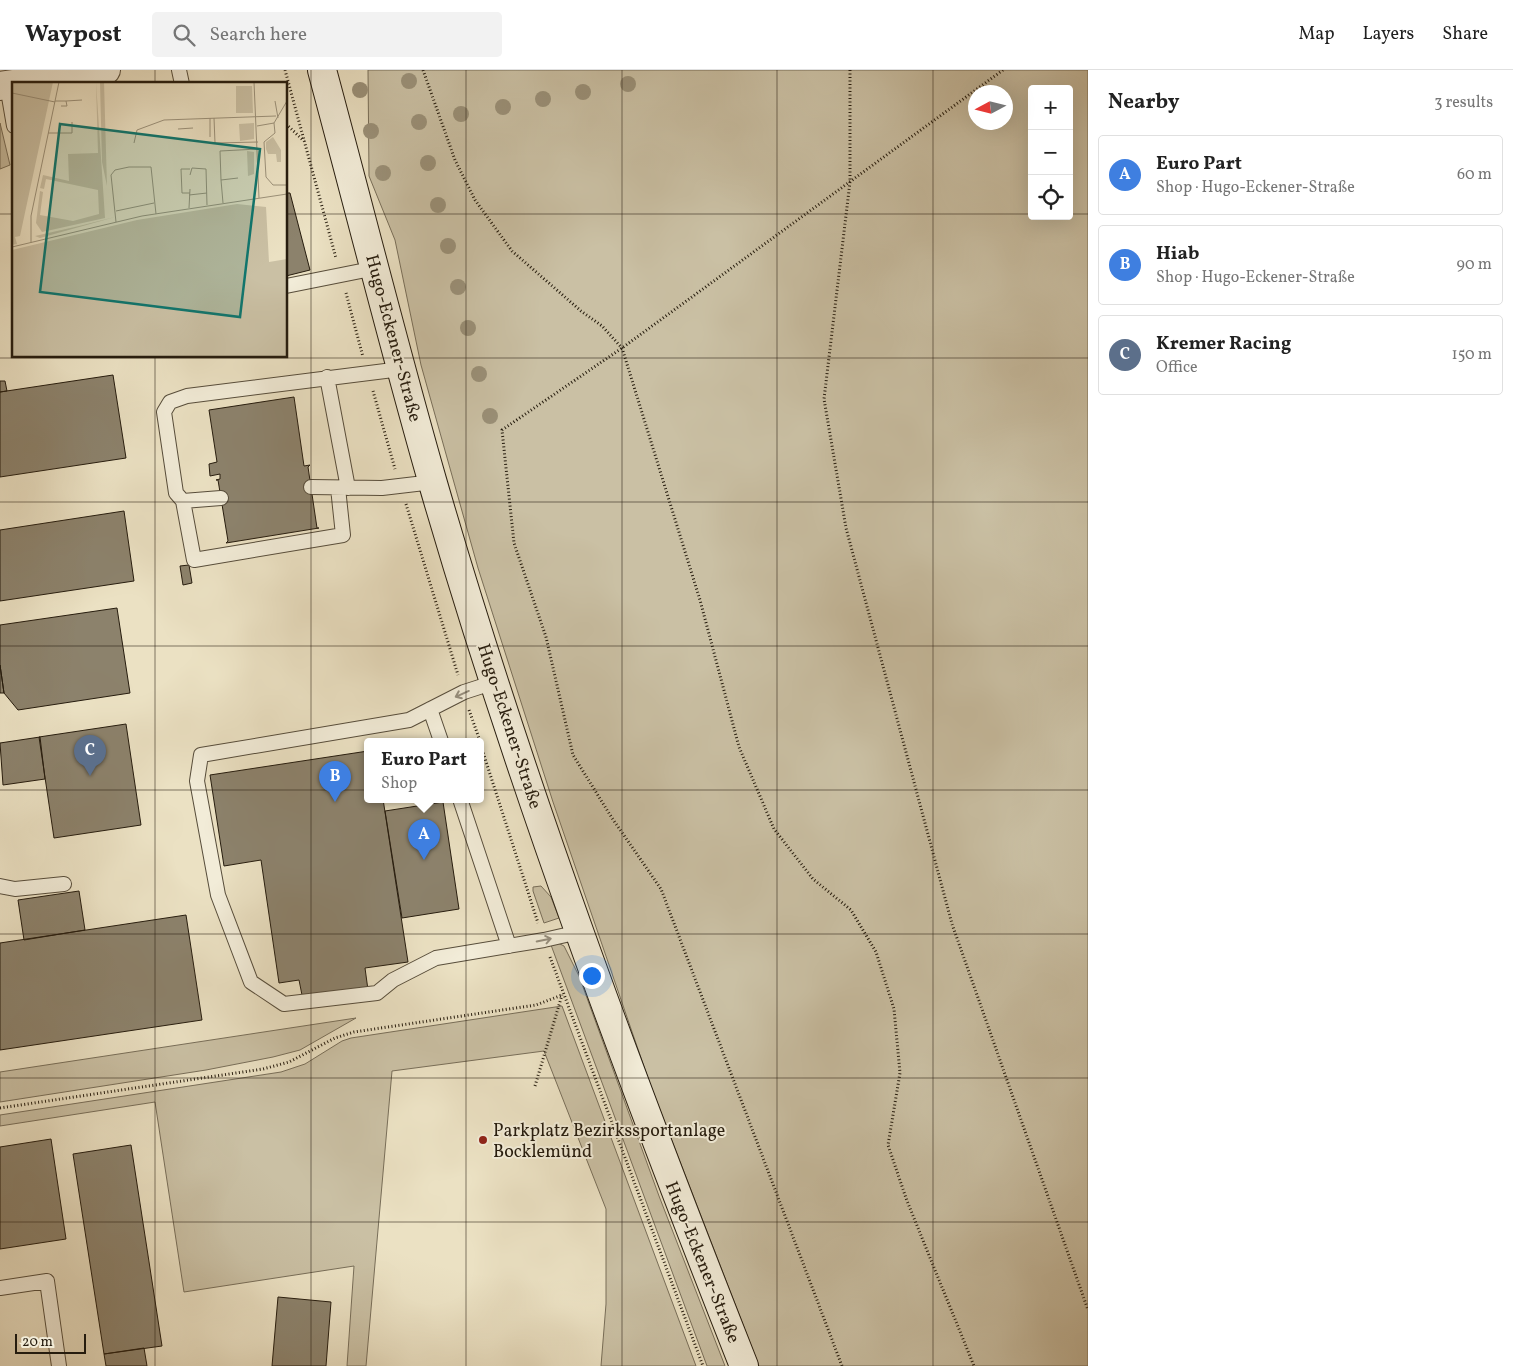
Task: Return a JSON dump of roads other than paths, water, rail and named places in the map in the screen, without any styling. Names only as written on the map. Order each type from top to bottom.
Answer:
[{"type":"main road","points":[[24,82],[106,70]]},
{"type":"main road","name":"Hugo-Eckener-Straße","points":[[322,70],[376,268],[401,369],[433,482],[495,682],[579,932],[655,1142],[744,1366]]},
{"type":"lane","points":[[4,85],[12,118]]},
{"type":"lane","points":[[288,286],[376,268]]},
{"type":"lane","points":[[327,377],[343,488],[343,535],[194,560],[183,501],[176,493],[164,412],[170,402],[187,396],[327,377],[401,369]]},
{"type":"lane","points":[[311,487],[400,487],[433,482]]},
{"type":"lane","points":[[183,501],[221,498]]},
{"type":"lane","points":[[495,682],[464,692],[409,720],[201,755],[197,781],[218,895],[251,982],[284,1004],[378,993],[393,980],[436,958],[544,940],[579,932]]},
{"type":"lane","points":[[430,709],[440,738]]},
{"type":"lane","points":[[461,803],[509,946]]},
{"type":"lane","points":[[0,886],[15,889],[64,884]]},
{"type":"lane","points":[[0,1288],[47,1281],[58,1366]]},
{"type":"place","name":"Kremer Racing","points":[[90,776]]},
{"type":"place","name":"Hiab","points":[[335,802]]},
{"type":"place","name":"Euro Part","points":[[424,860]]},
{"type":"place","name":"Parkplatz Bezirkssportanlage Bocklemünd","points":[[483,1140]]}]
